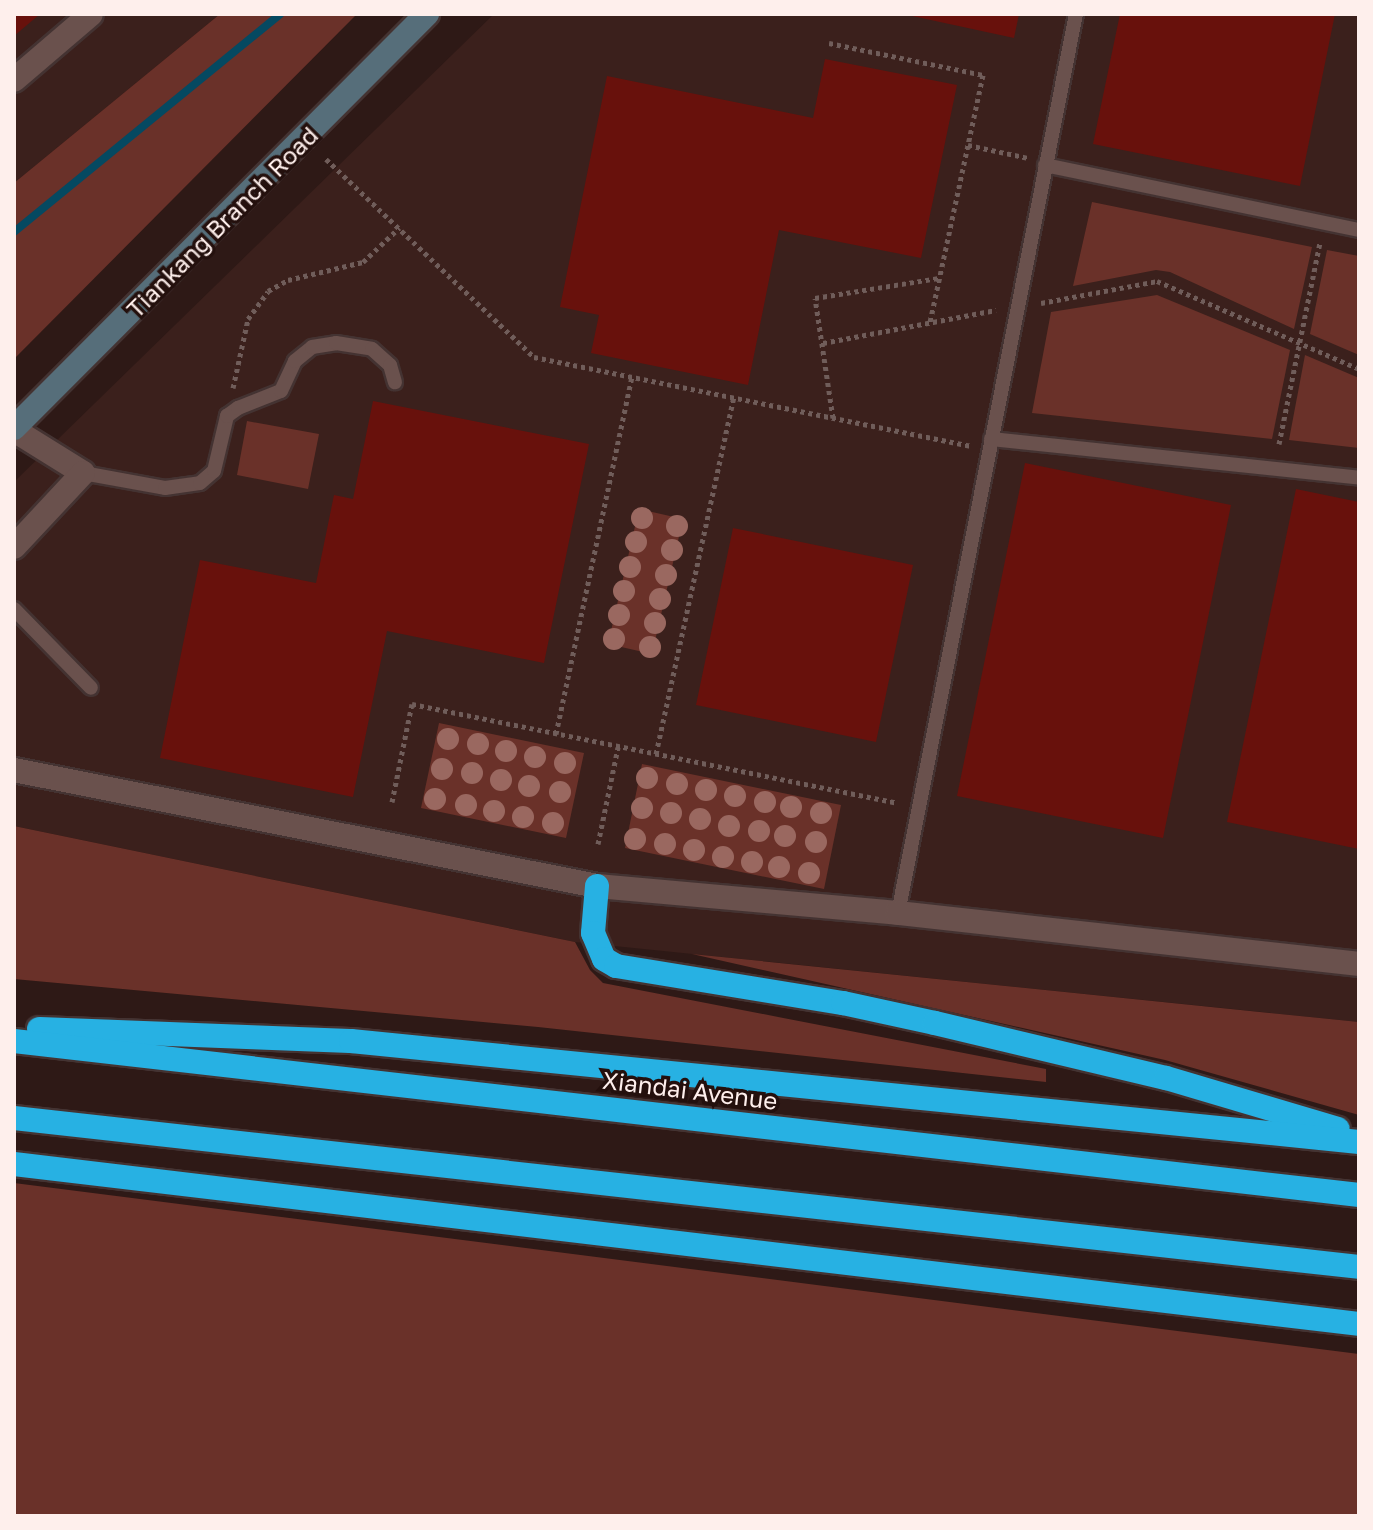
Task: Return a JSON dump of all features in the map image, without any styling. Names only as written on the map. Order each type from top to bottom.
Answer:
[{"type":"highway","points":[[597,886],[593,933],[604,959],[616,966],[843,1003],[935,1023],[1166,1078],[1359,1136]]},
{"type":"highway","points":[[14,1028],[351,1041],[1359,1142]]},
{"type":"highway","name":"Xiandai Avenue","points":[[14,1041],[1359,1195]]},
{"type":"highway","points":[[14,1118],[1359,1267]]},
{"type":"highway","points":[[14,1164],[1359,1324]]},
{"type":"street","points":[[14,80],[91,14]]},
{"type":"street","name":"Tiankang Branch Road","points":[[14,429],[427,14]]},
{"type":"street","points":[[14,429],[83,473],[14,547]]},
{"type":"street","points":[[14,770],[597,886],[898,913],[1359,964]]},
{"type":"lane","points":[[898,913],[1076,14]]},
{"type":"lane","points":[[1045,165],[1359,230]]},
{"type":"lane","points":[[83,473],[165,488],[200,483],[214,471],[227,416],[238,408],[281,391],[295,361],[312,347],[323,343],[372,349],[380,353],[390,365],[395,382]]},
{"type":"lane","points":[[991,439],[1359,478]]},
{"type":"lane","points":[[14,609],[91,688]]},
{"type":"path","points":[[829,43],[983,75],[930,323]]},
{"type":"path","points":[[968,145],[1028,158]]},
{"type":"path","points":[[326,159],[534,357],[970,446]]},
{"type":"path","points":[[227,416],[248,319],[260,299],[278,284],[363,262],[399,228]]},
{"type":"path","points":[[1279,444],[1321,242]]},
{"type":"path","points":[[833,418],[815,298],[939,278]]},
{"type":"path","points":[[1041,303],[1157,281],[1359,369]]},
{"type":"path","points":[[823,343],[997,310]]},
{"type":"path","points":[[556,734],[632,376]]},
{"type":"path","points":[[656,754],[734,396]]},
{"type":"path","points":[[392,802],[412,704],[897,803]]},
{"type":"path","points":[[598,844],[618,747]]},
{"type":"shaded area","points":[[14,14],[220,14],[14,183]]},
{"type":"shaded area","points":[[220,14],[357,14],[14,359],[14,183]]},
{"type":"shaded area","points":[[494,14],[1359,14],[1359,1022],[575,942],[14,826],[14,482]]},
{"type":"shaded area","points":[[1092,202],[1312,247],[1294,329],[1170,272],[1156,270],[1073,286]]},
{"type":"shaded area","points":[[1327,250],[1359,256],[1359,355],[1310,334]]},
{"type":"shaded area","points":[[1157,295],[1290,350],[1272,439],[1032,413],[1051,312]]},
{"type":"shaded area","points":[[1305,355],[1359,378],[1359,448],[1289,440]]},
{"type":"shaded area","points":[[247,421],[319,434],[308,489],[237,475]]},
{"type":"shaded area","points":[[639,509],[683,519],[652,654],[608,644]]},
{"type":"shaded area","points":[[439,723],[584,753],[566,838],[421,808]]},
{"type":"shaded area","points":[[642,764],[841,805],[824,889],[625,848]]},
{"type":"shaded area","points":[[14,826],[575,942],[590,970],[603,983],[1046,1069],[1046,1082],[538,1027],[14,979]]},
{"type":"shaded area","points":[[692,954],[1359,1022],[1359,1115],[1165,1060]]},
{"type":"shaded area","points":[[14,1183],[1359,1354],[1359,1516],[14,1516]]},
{"type":"building","points":[[14,14],[40,14],[14,36]]},
{"type":"building","points":[[903,14],[1019,14],[1014,38]]},
{"type":"building","points":[[1120,14],[1335,14],[1300,186],[1093,144]]},
{"type":"building","points":[[825,59],[957,85],[921,258],[779,230],[748,385],[591,353],[599,315],[560,307],[607,76],[813,118]]},
{"type":"building","points":[[373,401],[589,444],[544,663],[387,631],[353,797],[160,758],[200,560],[316,583],[334,495],[353,499]]},
{"type":"building","points":[[1025,463],[1231,505],[1163,838],[957,796]]},
{"type":"building","points":[[1296,489],[1359,502],[1359,849],[1227,822]]},
{"type":"building","points":[[733,528],[913,565],[876,742],[696,705]]},
{"type":"waterway","points":[[14,232],[280,14]]}]
